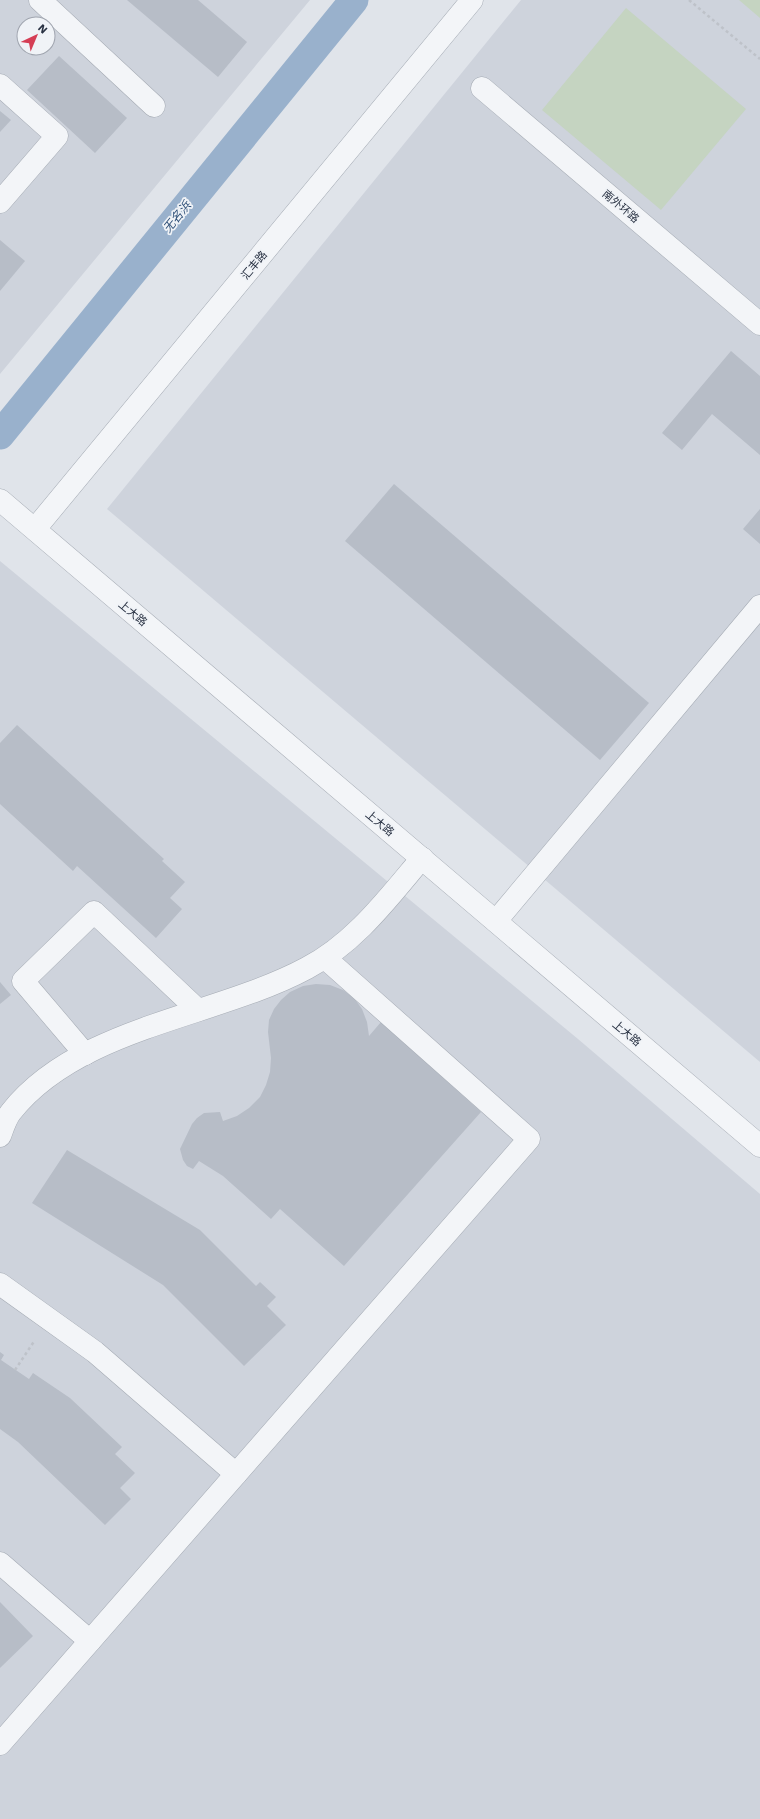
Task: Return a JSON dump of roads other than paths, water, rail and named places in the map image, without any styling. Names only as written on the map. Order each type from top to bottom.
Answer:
[{"type":"street","points":[[40,0],[154,106]]},
{"type":"street","name":"汇丰路","points":[[35,529],[472,0]]},
{"type":"street","points":[[0,85],[57,136],[0,202]]},
{"type":"street","name":"南外环路","points":[[482,88],[760,324]]},
{"type":"street","name":"上大路","points":[[0,500],[760,1146]]},
{"type":"street","points":[[496,921],[760,606]]},
{"type":"street","points":[[0,1136],[10,1113],[33,1088],[85,1054],[116,1039],[281,981],[325,958],[361,928],[422,858]]},
{"type":"street","points":[[85,1054],[23,981],[94,912],[198,1010]]},
{"type":"street","points":[[0,1744],[529,1139],[325,958]]},
{"type":"street","points":[[0,1284],[95,1352],[236,1474]]},
{"type":"street","points":[[0,1563],[90,1641]]},
{"type":"waterway","name":"无名浜","points":[[0,435],[354,0]]}]
